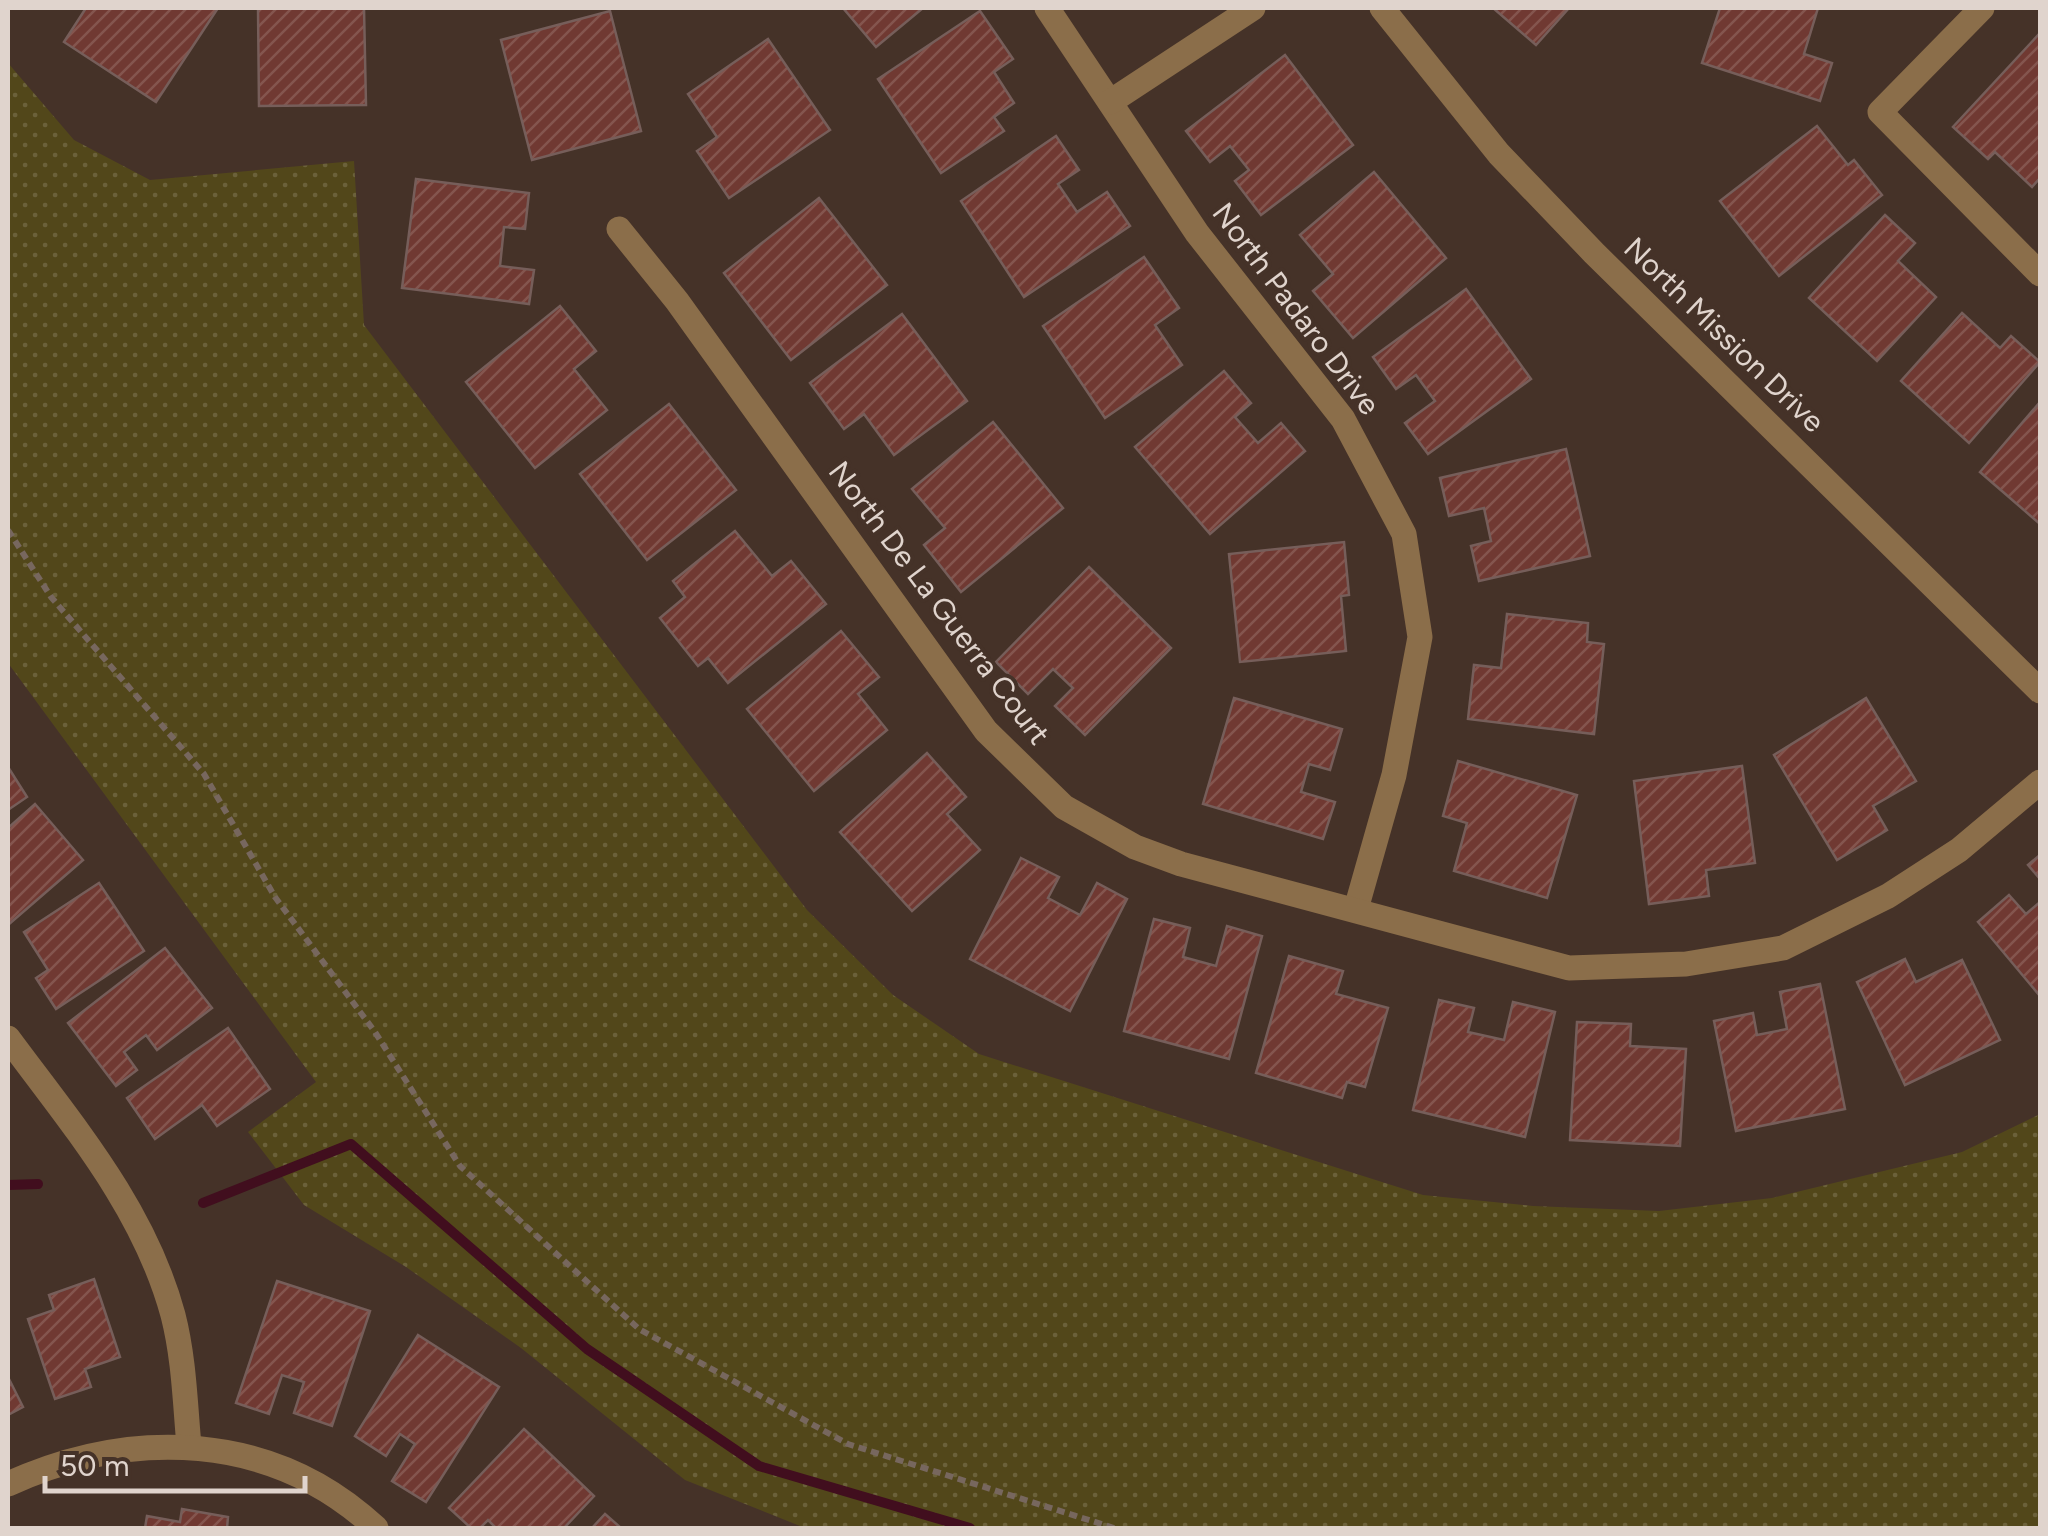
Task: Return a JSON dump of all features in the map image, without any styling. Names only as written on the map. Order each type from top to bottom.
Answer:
[{"type":"street","name":"North Padaro Drive","points":[[1047,8],[1197,233],[1343,418],[1404,534],[1420,638],[1394,774],[1356,909]]},
{"type":"street","points":[[1110,102],[1253,8]]},
{"type":"street","name":"North Mission Drive","points":[[1382,8],[1499,154],[1580,239],[2040,691]]},
{"type":"street","points":[[1982,8],[1880,112],[2040,274]]},
{"type":"street","name":"North De La Guerra Court","points":[[620,229],[677,301],[986,730],[1026,775],[1064,807],[1135,847],[1180,864],[1569,968],[1686,964],[1783,948],[1888,896],[1959,850],[2040,782]]},
{"type":"street","points":[[8,1038],[118,1186],[144,1235],[173,1318],[189,1446]]},
{"type":"street","points":[[8,1484],[48,1466],[116,1448],[189,1446],[292,1472],[329,1490],[376,1528]]},
{"type":"path","points":[[8,530],[52,597],[204,774],[274,898],[375,1032],[460,1166],[611,1306],[639,1330],[848,1444],[1114,1528]]},
{"type":"shaded area","points":[[8,63],[74,140],[150,180],[354,161],[364,325],[807,910],[893,995],[979,1054],[1423,1195],[1533,1206],[1659,1211],[1772,1198],[1962,1152],[2040,1114],[2040,1528],[805,1528],[685,1480],[521,1348],[406,1267],[304,1205],[248,1132],[316,1082],[8,663]]},
{"type":"building","points":[[86,8],[218,8],[156,102],[64,42]]},
{"type":"building","points":[[258,8],[364,8],[366,105],[259,106]]},
{"type":"building","points":[[843,8],[923,8],[876,47]]},
{"type":"building","points":[[1493,8],[1569,8],[1536,45]]},
{"type":"building","points":[[1720,8],[1818,8],[1804,54],[1832,63],[1820,101],[1702,63]]},
{"type":"building","points":[[610,11],[641,131],[532,160],[501,40]]},
{"type":"building","points":[[980,11],[1013,59],[994,72],[1014,103],[994,117],[1004,131],[941,173],[878,79]]},
{"type":"building","points":[[2040,33],[2040,178],[2032,187],[1995,152],[1988,159],[1953,127]]},
{"type":"building","points":[[768,39],[830,130],[729,198],[697,151],[717,137],[688,94]]},
{"type":"building","points":[[1285,55],[1353,145],[1261,215],[1235,181],[1249,170],[1230,146],[1210,162],[1186,131]]},
{"type":"building","points":[[1817,126],[1848,165],[1854,160],[1882,195],[1779,276],[1720,201]]},
{"type":"building","points":[[1056,136],[1079,170],[1058,184],[1077,212],[1107,192],[1130,226],[1024,297],[961,201]]},
{"type":"building","points":[[1374,172],[1446,258],[1353,338],[1313,291],[1333,274],[1300,235]]},
{"type":"building","points":[[416,179],[529,193],[525,229],[504,227],[500,266],[534,270],[529,304],[402,288]]},
{"type":"building","points":[[819,198],[887,285],[791,360],[724,273]]},
{"type":"building","points":[[1885,215],[1915,243],[1898,261],[1936,297],[1877,361],[1809,298]]},
{"type":"building","points":[[1144,257],[1179,308],[1155,325],[1182,365],[1105,418],[1043,326]]},
{"type":"building","points":[[1466,289],[1531,379],[1428,454],[1405,423],[1435,401],[1416,375],[1396,389],[1373,357]]},
{"type":"building","points":[[560,306],[596,351],[574,369],[607,410],[535,468],[466,382]]},
{"type":"building","points":[[1962,313],[2000,348],[2011,336],[2040,362],[1969,443],[1901,381]]},
{"type":"building","points":[[902,314],[967,401],[894,455],[864,414],[844,429],[810,383]]},
{"type":"building","points":[[1224,371],[1251,403],[1235,417],[1258,443],[1281,423],[1305,451],[1210,534],[1135,447]]},
{"type":"building","points":[[2040,402],[2040,524],[1980,472]]},
{"type":"building","points":[[669,404],[736,490],[647,560],[580,474]]},
{"type":"building","points":[[993,422],[1063,508],[961,592],[924,545],[945,528],[912,489]]},
{"type":"building","points":[[1566,449],[1590,556],[1479,581],[1471,546],[1491,541],[1484,508],[1449,516],[1440,478]]},
{"type":"building","points":[[735,531],[772,576],[791,561],[826,604],[728,683],[708,658],[698,666],[660,618],[685,597],[673,581]]},
{"type":"building","points":[[1344,542],[1349,595],[1341,596],[1346,651],[1240,662],[1229,554]]},
{"type":"building","points":[[1089,567],[1171,648],[1085,735],[1055,706],[1073,688],[1053,669],[1028,694],[996,662]]},
{"type":"building","points":[[1507,614],[1588,623],[1587,642],[1604,644],[1594,734],[1468,719],[1474,665],[1501,668]]},
{"type":"building","points":[[841,631],[879,677],[858,694],[887,730],[814,791],[747,709]]},
{"type":"building","points":[[1234,698],[1342,729],[1330,770],[1309,764],[1301,792],[1335,802],[1323,839],[1203,804]]},
{"type":"building","points":[[1866,698],[1916,781],[1873,806],[1887,830],[1837,860],[1774,755]]},
{"type":"building","points":[[927,753],[966,797],[947,814],[980,850],[912,911],[840,832]]},
{"type":"building","points":[[1458,761],[1577,795],[1547,898],[1454,871],[1467,823],[1443,816]]},
{"type":"building","points":[[1742,766],[1755,863],[1706,870],[1709,896],[1649,904],[1634,781]]},
{"type":"building","points":[[8,767],[27,797],[8,810]]},
{"type":"building","points":[[35,804],[83,860],[8,925],[8,828]]},
{"type":"building","points":[[2040,855],[2040,879],[2028,865]]},
{"type":"building","points":[[1021,858],[1059,877],[1048,898],[1080,915],[1097,883],[1127,899],[1070,1011],[970,959]]},
{"type":"building","points":[[99,883],[144,951],[56,1009],[36,978],[48,970],[24,932]]},
{"type":"building","points":[[2009,895],[2026,914],[2040,902],[2040,996],[1978,922]]},
{"type":"building","points":[[1154,919],[1190,928],[1183,957],[1216,966],[1227,926],[1262,936],[1229,1059],[1124,1031]]},
{"type":"building","points":[[165,948],[212,1008],[157,1050],[146,1035],[124,1052],[137,1070],[116,1086],[68,1023]]},
{"type":"building","points":[[1289,956],[1343,971],[1336,994],[1388,1008],[1365,1087],[1347,1082],[1342,1098],[1256,1073]]},
{"type":"building","points":[[1905,959],[1916,982],[1962,960],[2000,1040],[1905,1085],[1857,982]]},
{"type":"building","points":[[1820,984],[1845,1109],[1736,1131],[1714,1021],[1753,1013],[1757,1035],[1787,1029],[1780,992]]},
{"type":"building","points":[[1439,1000],[1474,1008],[1468,1032],[1504,1040],[1513,1002],[1555,1012],[1525,1137],[1413,1110]]},
{"type":"building","points":[[1577,1022],[1631,1024],[1630,1046],[1686,1049],[1680,1146],[1570,1140]]},
{"type":"building","points":[[228,1028],[270,1089],[217,1126],[202,1105],[155,1139],[127,1098]]},
{"type":"building","points":[[94,1279],[120,1357],[85,1369],[91,1387],[55,1399],[28,1319],[54,1310],[49,1295]]},
{"type":"building","points":[[277,1281],[370,1311],[332,1426],[294,1413],[304,1382],[282,1375],[269,1414],[236,1403]]},
{"type":"building","points":[[418,1335],[499,1387],[426,1502],[392,1481],[415,1444],[400,1434],[386,1456],[355,1436]]},
{"type":"building","points":[[8,1377],[23,1407],[8,1415]]},
{"type":"building","points":[[524,1429],[594,1496],[564,1528],[496,1528],[488,1520],[480,1528],[471,1528],[449,1508]]},
{"type":"building","points":[[182,1509],[228,1517],[227,1528],[145,1528],[147,1516],[180,1522]]},
{"type":"building","points":[[605,1514],[621,1528],[592,1528]]},
{"type":"waterway","points":[[203,1203],[351,1144],[587,1349],[759,1466],[970,1528]]},
{"type":"waterway","points":[[8,1185],[38,1184]]}]
